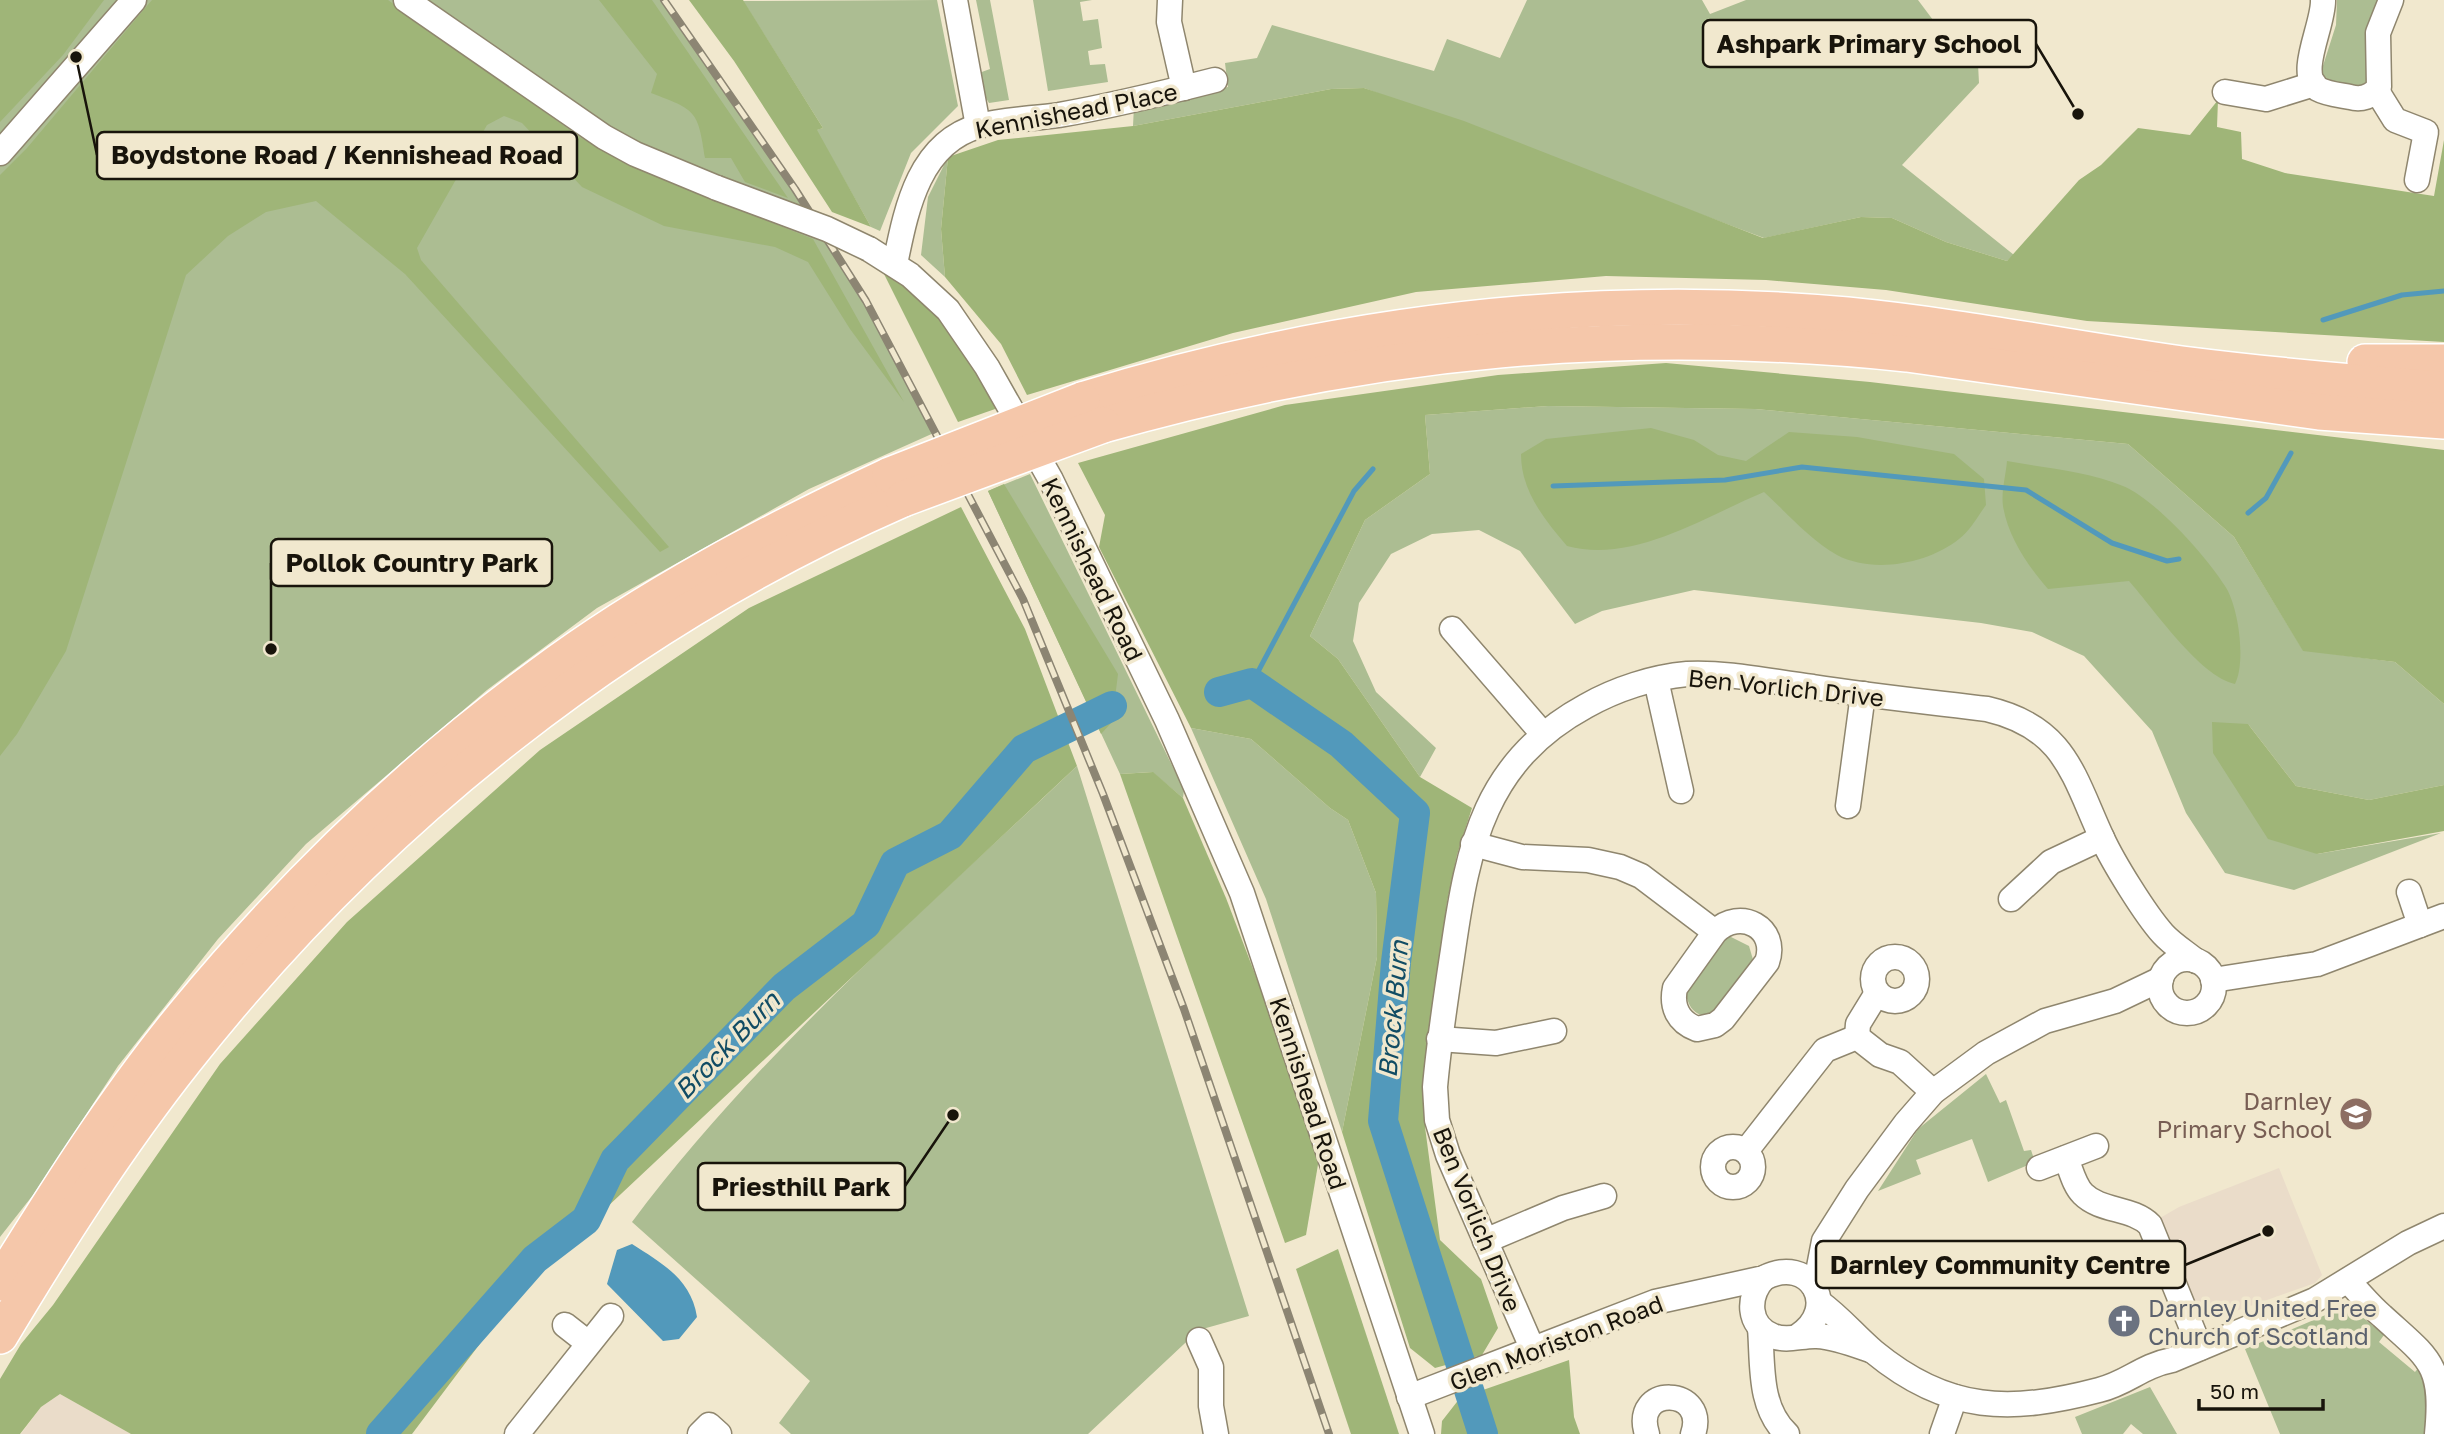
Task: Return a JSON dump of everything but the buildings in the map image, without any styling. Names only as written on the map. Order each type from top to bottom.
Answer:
[{"type":"highway","points":[[0,1283],[87,1147],[183,1016],[279,907],[361,825],[539,676],[670,588],[798,518],[896,487],[1092,413],[1155,378],[1296,344],[1433,321],[1561,310],[1676,308],[1846,315],[2183,364],[2444,388]]},
{"type":"highway","points":[[1092,413],[1194,400],[1364,365],[1543,344],[1672,340],[1839,347],[1907,354],[2319,412],[2444,421]]},
{"type":"highway","points":[[2183,364],[2444,362]]},
{"type":"highway","points":[[0,1336],[97,1182],[187,1058],[314,911],[412,816],[547,707],[667,624],[896,487]]},
{"type":"street","points":[[0,153],[134,0]]},
{"type":"street","name":"Kennishead Road","points":[[406,0],[604,137],[635,154],[869,248],[895,264],[948,310],[1007,400],[1074,527],[1219,835],[1260,946],[1422,1434]]},
{"type":"street","points":[[955,0],[978,127]]},
{"type":"street","points":[[1170,0],[1169,22],[1184,88]]},
{"type":"street","points":[[2323,0],[2320,29],[2309,64],[2314,84],[2321,90],[2356,99],[2377,91]]},
{"type":"street","points":[[2391,0],[2378,33],[2381,75],[2377,91],[2395,120],[2426,132],[2417,180]]},
{"type":"street","name":"Kennishead Place","points":[[895,264],[904,221],[922,173],[951,140],[978,127],[1059,115],[1215,80]]},
{"type":"street","points":[[2225,92],[2266,99],[2314,84]]},
{"type":"street","points":[[1452,629],[1544,734]]},
{"type":"street","name":"Ben Vorlich Drive","points":[[1533,1350],[1440,1134],[1435,1087],[1439,1039],[1463,878],[1473,844],[1498,788],[1544,734],[1595,701],[1622,689],[1656,680],[1687,674],[1718,675],[1987,709],[2019,719],[2053,742],[2066,758],[2102,838],[2163,934],[2196,961]]},
{"type":"street","points":[[1656,680],[1681,791]]},
{"type":"street","points":[[1848,806],[1863,694]]},
{"type":"street","points":[[2011,899],[2051,862],[2102,838]]},
{"type":"street","points":[[1473,844],[1522,857],[1588,860],[1620,867],[1651,884],[1715,932]]},
{"type":"street","points":[[2409,892],[2420,925]]},
{"type":"street","points":[[2213,980],[2317,964],[2444,916]]},
{"type":"street","points":[[1731,920],[1749,921],[1765,934],[1770,953],[1767,962],[1723,1019],[1716,1025],[1697,1029],[1682,1021],[1673,998],[1675,988],[1715,932],[1731,920]]},
{"type":"street","name":"Ben Vorlich Drive","points":[[2163,934],[2164,974]]},
{"type":"street","points":[[1780,1432],[1764,1393],[1753,1295],[1770,1275],[1824,1241],[1865,1178],[1933,1092],[1986,1052],[2045,1021],[2115,1001],[2164,974],[2180,960],[2196,961],[2207,968],[2213,980],[2212,996],[2202,1009],[2185,1013],[2169,1006],[2115,1001]]},
{"type":"street","points":[[2164,974],[2161,993],[2169,1006]]},
{"type":"street","points":[[1857,1037],[1858,1024],[1877,993]]},
{"type":"street","points":[[1439,1039],[1496,1043],[1554,1031]]},
{"type":"street","points":[[1857,1037],[1880,1055],[1900,1062],[1933,1092]]},
{"type":"street","points":[[1746,1151],[1825,1050],[1857,1037]]},
{"type":"street","points":[[2039,1168],[2096,1146]]},
{"type":"street","points":[[2066,1158],[2083,1194],[2093,1201],[2142,1217],[2150,1225],[2200,1348]]},
{"type":"street","points":[[1485,1241],[1563,1208],[1604,1196]]},
{"type":"street","name":"Glen Moriston Road","points":[[1409,1397],[1655,1302],[1770,1275],[1798,1273],[1874,1352],[1925,1386],[1955,1397],[2002,1406],[2046,1404],[2109,1388],[2125,1381],[2135,1371],[2200,1348],[2315,1300],[2401,1247],[2444,1226]]},
{"type":"street","points":[[1762,1370],[1794,1337],[1810,1328],[1817,1316],[1824,1241]]},
{"type":"street","points":[[2348,1281],[2381,1316],[2410,1338],[2435,1366],[2441,1408],[2437,1434]]},
{"type":"street","name":"Glen Moriston Road","points":[[1704,1292],[1733,1300],[1774,1337],[1840,1340],[1874,1352]]},
{"type":"street","points":[[517,1434],[611,1316]]},
{"type":"street","points":[[565,1325],[588,1343]]},
{"type":"street","points":[[1199,1340],[1211,1367],[1216,1434]]},
{"type":"street","points":[[1647,1434],[1646,1413],[1652,1404],[1662,1398],[1674,1397],[1684,1401],[1692,1409],[1696,1420],[1693,1434]]},
{"type":"street","points":[[1942,1434],[1955,1397]]},
{"type":"street","points":[[700,1434],[709,1425],[719,1434]]},
{"type":"shaded area","points":[[2279,1168],[2322,1275],[2315,1283],[2211,1320],[2196,1303],[2160,1218],[2179,1207]]},
{"type":"shaded area","points":[[60,1394],[131,1434],[21,1434],[41,1407]]},
{"type":"green space","points":[[0,0],[664,0],[795,189],[866,301],[936,432],[809,489],[597,608],[487,690],[306,844],[218,939],[118,1066],[33,1195],[0,1237]]},
{"type":"green space","points":[[0,0],[104,0],[63,55],[0,122]]},
{"type":"green space","points":[[152,0],[388,0],[581,138],[660,178],[813,239],[904,402],[850,329],[808,262],[775,247],[664,226],[582,187],[522,123],[504,116],[487,125],[417,248],[421,260],[669,547],[660,552],[405,274],[316,201],[266,212],[228,236],[186,275],[66,651],[17,734],[0,756],[0,175],[27,148]]},
{"type":"green space","points":[[599,0],[652,0],[788,198],[745,182],[731,158],[705,158],[697,121],[686,108],[651,93],[657,74]]},
{"type":"green space","points":[[689,0],[743,0],[823,128],[817,130],[871,227],[832,212],[734,61]]},
{"type":"green space","points":[[937,0],[958,106],[911,153],[880,231],[871,227],[816,130],[823,128],[743,1]]},
{"type":"green space","points":[[976,0],[990,0],[1009,100],[989,103],[984,95],[979,73],[990,69]]},
{"type":"green space","points":[[1033,0],[1092,0],[1080,2],[1083,21],[1098,19],[1102,48],[1088,51],[1090,65],[1105,64],[1108,82],[1048,91]]},
{"type":"green space","points":[[1527,0],[1702,0],[1710,14],[1746,0],[1918,0],[1933,20],[1978,64],[1979,83],[1902,165],[2014,255],[2007,261],[1946,242],[1892,218],[1861,217],[1764,238],[1364,88],[1331,89],[1133,126],[1134,106],[1228,87],[1225,63],[1257,58],[1272,25],[1434,71],[1447,39],[1500,58]]},
{"type":"green space","points":[[2337,0],[2379,0],[2372,85],[2365,88],[2327,81],[2321,72],[2336,25]]},
{"type":"green space","points":[[1364,88],[1464,121],[1763,238],[1861,217],[1892,218],[1946,242],[2007,261],[2079,180],[2101,165],[2138,128],[2190,135],[2218,100],[2217,127],[2241,132],[2242,159],[2285,173],[2434,196],[2444,140],[2444,342],[2087,321],[1886,290],[1766,280],[1606,276],[1416,292],[1233,333],[1027,395],[1001,344],[945,277],[941,229],[948,157],[998,140],[1133,126],[1331,89]]},
{"type":"green space","points":[[948,157],[941,229],[945,277],[921,255],[928,197]]},
{"type":"green space","points":[[882,270],[927,304],[966,352],[998,408],[958,422]]},
{"type":"green space","points":[[1666,363],[1870,382],[2444,450],[2444,704],[2395,662],[2303,651],[2234,537],[2128,444],[1755,409],[1548,406],[1425,415],[1430,474],[1365,520],[1310,636],[1338,659],[1420,777],[1472,808],[1457,855],[1447,902],[1427,1066],[1425,1127],[1440,1240],[1481,1279],[1498,1328],[1482,1355],[1435,1368],[1410,1348],[1342,1132],[1377,957],[1376,893],[1348,820],[1330,808],[1251,739],[1191,728],[1099,547],[1105,515],[1078,463],[1285,405],[1498,375]]},
{"type":"green space","points":[[1548,406],[1755,409],[2128,444],[2234,537],[2303,650],[2395,662],[2444,704],[2444,785],[2369,800],[2296,786],[2248,724],[2317,854],[2441,833],[2294,890],[2225,873],[2186,813],[2152,731],[2084,656],[2032,632],[1981,623],[1694,590],[1602,611],[1575,624],[1520,551],[1479,530],[1432,534],[1391,554],[1359,603],[1353,641],[1376,692],[1436,748],[1420,777],[1338,659],[1310,636],[1365,520],[1430,474],[1425,415]]},
{"type":"green space","points":[[1651,428],[1694,440],[1718,455],[1746,461],[1789,432],[1857,437],[1954,454],[1984,479],[1986,505],[1967,532],[1946,548],[1900,564],[1867,564],[1837,555],[1808,534],[1764,492],[1693,525],[1643,543],[1617,549],[1592,550],[1567,546],[1542,515],[1529,492],[1521,454],[1546,439]]},
{"type":"green space","points":[[2007,461],[2080,473],[2109,481],[2136,493],[2164,515],[2193,545],[2230,595],[2237,621],[2240,649],[2235,684],[2221,678],[2192,655],[2129,581],[2048,589],[2020,551],[2009,529],[2003,506]]},
{"type":"green space","points":[[1030,474],[1184,790],[1183,798],[1152,772],[1120,774],[988,491]]},
{"type":"green space","points":[[1004,484],[1118,674],[1112,722],[1101,734],[988,491]]},
{"type":"green space","points":[[961,507],[1025,629],[1077,766],[524,1285],[412,1434],[131,1434],[60,1394],[41,1407],[20,1434],[0,1434],[0,1379],[21,1344],[53,1305],[220,1064],[347,922],[540,750],[749,608]]},
{"type":"green space","points":[[2212,722],[2248,724],[2296,786],[2369,800],[2444,785],[2444,831],[2317,854],[2268,839],[2213,753]]},
{"type":"green space","points":[[1191,728],[1251,739],[1330,808],[1348,820],[1376,893],[1377,957],[1342,1132],[1266,899]]},
{"type":"green space","points":[[1077,766],[1249,1316],[1199,1330],[1088,1434],[791,1434],[779,1423],[810,1381],[632,1222],[682,1159],[788,1041],[902,929]]},
{"type":"green space","points":[[1153,772],[1183,798],[1226,898],[1321,1147],[1306,1235],[1285,1243],[1120,774]]},
{"type":"green space","points":[[1729,936],[1749,946],[1754,963],[1716,1014],[1702,1015],[1693,1010],[1685,987],[1723,937]]},
{"type":"green space","points":[[1986,1074],[2000,1103],[2006,1100],[2024,1151],[2031,1150],[2035,1162],[1988,1182],[1972,1139],[1916,1160],[1921,1174],[1878,1191],[1918,1129]]},
{"type":"green space","points":[[1338,1249],[1399,1434],[1351,1434],[1296,1269]]},
{"type":"green space","points":[[2342,1308],[2354,1310],[2384,1335],[2379,1342],[2415,1372],[2420,1366],[2431,1396],[2425,1434],[2280,1434],[2245,1349]]},
{"type":"green space","points":[[1569,1360],[1574,1417],[1580,1434],[1441,1434],[1442,1421],[1460,1398]]},
{"type":"green space","points":[[2150,1387],[2177,1434],[2143,1434],[2131,1424],[2123,1434],[2082,1434],[2075,1417]]},
{"type":"water","points":[[632,1244],[674,1274],[689,1292],[697,1317],[679,1339],[663,1341],[607,1284],[617,1250]]},
{"type":"waterway","points":[[2323,320],[2402,295],[2444,291]]},
{"type":"waterway","points":[[2248,513],[2266,498],[2291,453]]},
{"type":"waterway","points":[[1553,486],[1725,480],[1802,467],[2026,490],[2112,543],[2167,561],[2179,559]]},
{"type":"waterway","points":[[1252,683],[1354,491],[1373,469]]},
{"type":"waterway","name":"Brock Burn","points":[[1219,692],[1252,683],[1341,744],[1415,813],[1396,962],[1383,1121],[1483,1434]]},
{"type":"waterway","name":"Brock Burn","points":[[381,1434],[535,1259],[586,1220],[615,1160],[784,987],[866,924],[895,863],[950,835],[1024,749],[1112,706]]},
{"type":"railway","points":[[664,0],[795,189],[866,301],[1023,599],[1103,794],[1184,1009],[1329,1434]]},
{"type":"place","name":"Boydstone Road / Kennishead Road","points":[[76,57]]},
{"type":"place","name":"Ashpark Primary School","points":[[2078,114]]},
{"type":"place","name":"Pollok Country Park","points":[[271,649]]},
{"type":"place","name":"Darnley Primary School","points":[[2356,1114]]},
{"type":"place","name":"Priesthill Park","points":[[953,1115]]},
{"type":"place","name":"Darnley Community Centre","points":[[2268,1231]]},
{"type":"place","name":"Darnley United Free Church of Scotland","points":[[2124,1321]]}]
